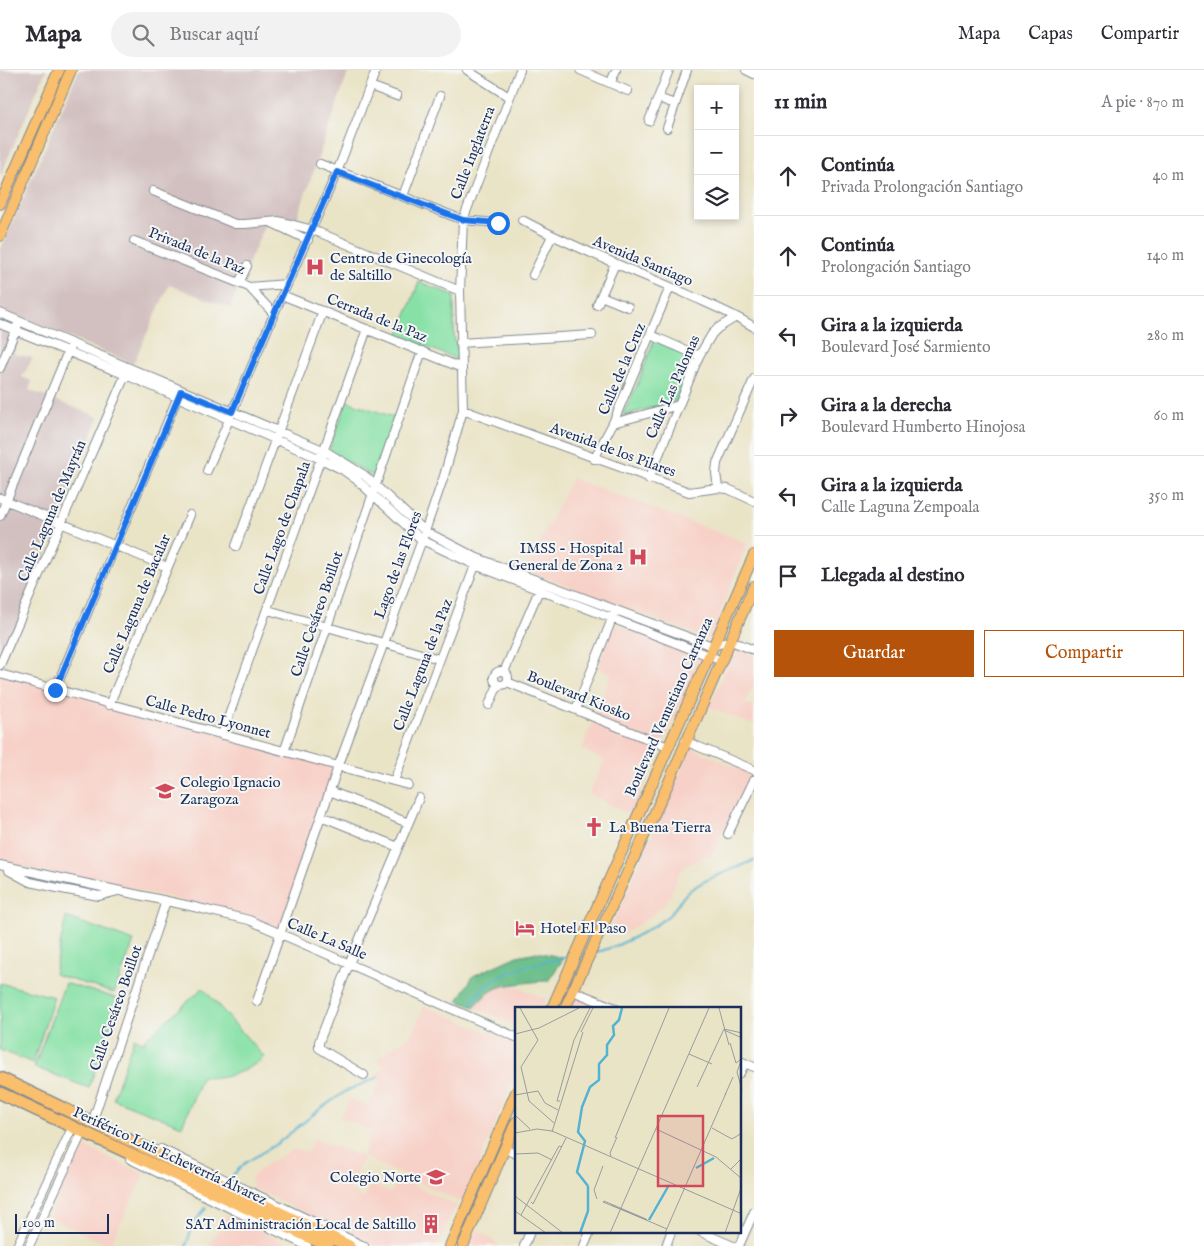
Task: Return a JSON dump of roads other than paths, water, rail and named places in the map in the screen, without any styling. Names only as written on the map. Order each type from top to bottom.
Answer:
[{"type":"highway","name":"Periférico Luis Echeverría Álvarez","points":[[0,1078],[92,1122],[284,1220],[328,1246]]},
{"type":"highway","points":[[28,1091],[44,1106],[65,1118],[77,1130]]},
{"type":"highway","name":"Periférico Luis Echeverría Álvarez","points":[[0,1093],[117,1148],[349,1246]]},
{"type":"main road","points":[[0,204],[59,70]]},
{"type":"main road","points":[[0,236],[71,70]]},
{"type":"main road","name":"Boulevard Venustiano Carranza","points":[[552,1007],[754,555]]},
{"type":"main road","name":"Boulevard Venustiano Carranza","points":[[565,1007],[668,784],[685,741],[754,586]]},
{"type":"main road","points":[[450,1246],[515,1094]]},
{"type":"main road","points":[[463,1246],[515,1124]]},
{"type":"street","points":[[207,471],[282,295],[313,230],[376,70]]},
{"type":"street","points":[[467,70],[509,97]]},
{"type":"street","name":"Calle Inglaterra","points":[[462,368],[460,291],[463,220],[520,70]]},
{"type":"street","points":[[580,70],[628,91]]},
{"type":"street","points":[[610,82],[616,70]]},
{"type":"street","points":[[649,121],[669,70]]},
{"type":"street","points":[[667,128],[686,70]]},
{"type":"street","points":[[746,70],[754,74]]},
{"type":"street","points":[[370,86],[396,96]]},
{"type":"street","points":[[403,196],[440,96]]},
{"type":"street","points":[[658,98],[675,104]]},
{"type":"street","points":[[320,164],[463,220],[498,223]]},
{"type":"street","points":[[153,191],[235,224],[279,221],[308,240]]},
{"type":"street","name":"Avenida Santiago","points":[[522,220],[552,236],[670,287],[754,327]]},
{"type":"street","points":[[290,228],[313,230],[460,291]]},
{"type":"street","points":[[533,275],[552,236]]},
{"type":"street","name":"Privada de la Paz","points":[[134,241],[249,287],[274,314]]},
{"type":"street","points":[[597,305],[615,264]]},
{"type":"street","points":[[239,283],[247,266]]},
{"type":"street","name":"Privada de la Paz","points":[[249,287],[288,284]]},
{"type":"street","name":"Calle de la Cruz","points":[[594,459],[614,423],[670,287]]},
{"type":"street","name":"Cerrada de la Paz","points":[[282,295],[462,368]]},
{"type":"street","points":[[600,296],[628,307]]},
{"type":"street","points":[[236,546],[324,311]]},
{"type":"street","points":[[0,313],[69,348]]},
{"type":"street","name":"Calle Las Palomas","points":[[649,478],[699,356],[712,334],[736,317]]},
{"type":"street","points":[[0,368],[19,322]]},
{"type":"street","points":[[0,324],[69,348],[179,394],[232,412],[343,470],[422,540],[476,562],[538,591],[670,641],[711,651],[730,640],[754,650]]},
{"type":"street","name":"Calle Lago de Chapala","points":[[222,735],[367,329]]},
{"type":"street","points":[[460,343],[592,334]]},
{"type":"street","points":[[651,334],[699,356]]},
{"type":"street","points":[[0,516],[3,500],[69,348]]},
{"type":"street","name":"Calle Cesáreo Boillot","points":[[284,752],[422,351]]},
{"type":"street","name":"Lago de las Flores","points":[[257,1001],[338,767],[444,476],[463,410],[462,368]]},
{"type":"street","name":"Calle Laguna de Mayrán","points":[[0,665],[127,372]]},
{"type":"street","points":[[718,488],[717,463],[754,378]]},
{"type":"street","points":[[179,394],[229,420],[324,450],[347,463],[375,485],[425,531],[476,562],[543,582],[674,632],[711,651],[722,661]]},
{"type":"street","points":[[55,690],[179,394]]},
{"type":"street","points":[[614,423],[679,406]]},
{"type":"street","name":"Avenida de los Pilares","points":[[463,410],[688,492],[718,488],[734,491],[754,501]]},
{"type":"street","points":[[3,500],[167,567]]},
{"type":"street","name":"Calle Laguna de Bacalar","points":[[110,704],[190,515]]},
{"type":"street","name":"Calle Laguna de la Paz","points":[[394,781],[476,562]]},
{"type":"street","points":[[504,672],[543,582]]},
{"type":"street","points":[[268,610],[439,659]]},
{"type":"street","points":[[576,709],[616,610]]},
{"type":"street","points":[[670,641],[674,632]]},
{"type":"street","points":[[499,671],[504,672],[508,676],[507,682],[503,685],[498,685],[494,682],[495,674],[499,671]]},
{"type":"street","name":"Calle Pedro Lyonnet","points":[[0,674],[408,785]]},
{"type":"street","name":"Boulevard Kiosko","points":[[507,682],[668,747]]},
{"type":"street","points":[[489,704],[498,685]]},
{"type":"street","points":[[685,741],[754,770]]},
{"type":"street","points":[[728,834],[754,780]]},
{"type":"street","points":[[330,791],[408,823]]},
{"type":"street","points":[[364,1074],[319,1048],[318,1042],[419,798]]},
{"type":"street","points":[[322,816],[398,847]]},
{"type":"street","name":"Calle La Salle","points":[[0,866],[30,882],[62,890],[99,896],[118,891],[249,920],[515,1037]]},
{"type":"street","name":"Calle Cesáreo Boillot","points":[[92,1122],[166,901]]},
{"type":"street","points":[[573,991],[613,1007]]},
{"type":"street","points":[[742,1062],[754,1067]]},
{"type":"street","points":[[17,1246],[77,1130]]},
{"type":"street","points":[[29,1246],[77,1130]]},
{"type":"street","name":"Periférico Luis Echeverría Álvarez","points":[[113,1133],[155,1146],[364,1246]]},
{"type":"street","points":[[117,1148],[132,1160],[159,1175],[306,1246]]},
{"type":"street","points":[[505,1149],[515,1154]]},
{"type":"street","points":[[739,1246],[754,1212]]},
{"type":"street","points":[[524,1246],[529,1234]]},
{"type":"street","points":[[584,1246],[589,1234]]},
{"type":"street","points":[[666,1246],[670,1234]]},
{"type":"street","points":[[706,1234],[733,1246]]},
{"type":"waterway","points":[[596,952],[623,943],[661,921],[668,916],[695,886],[754,860]]},
{"type":"waterway","points":[[472,1002],[494,980],[514,970],[571,957]]},
{"type":"waterway","points":[[232,1176],[245,1163],[278,1143],[346,1091],[378,1077]]},
{"type":"waterway","points":[[186,1246],[193,1224],[206,1208]]},
{"type":"place","name":"Centro de Ginecología de Saltillo","points":[[315,267]]},
{"type":"place","name":"IMSS - Hospital General de Zona 2","points":[[638,557]]},
{"type":"place","name":"Colegio Ignacio Zaragoza","points":[[165,791]]},
{"type":"place","name":"La Buena Tierra","points":[[594,827]]},
{"type":"place","name":"Hotel El Paso","points":[[525,928]]},
{"type":"place","name":"Colegio Norte","points":[[436,1177]]},
{"type":"place","name":"SAT Administración Local de Saltillo","points":[[431,1224]]}]
